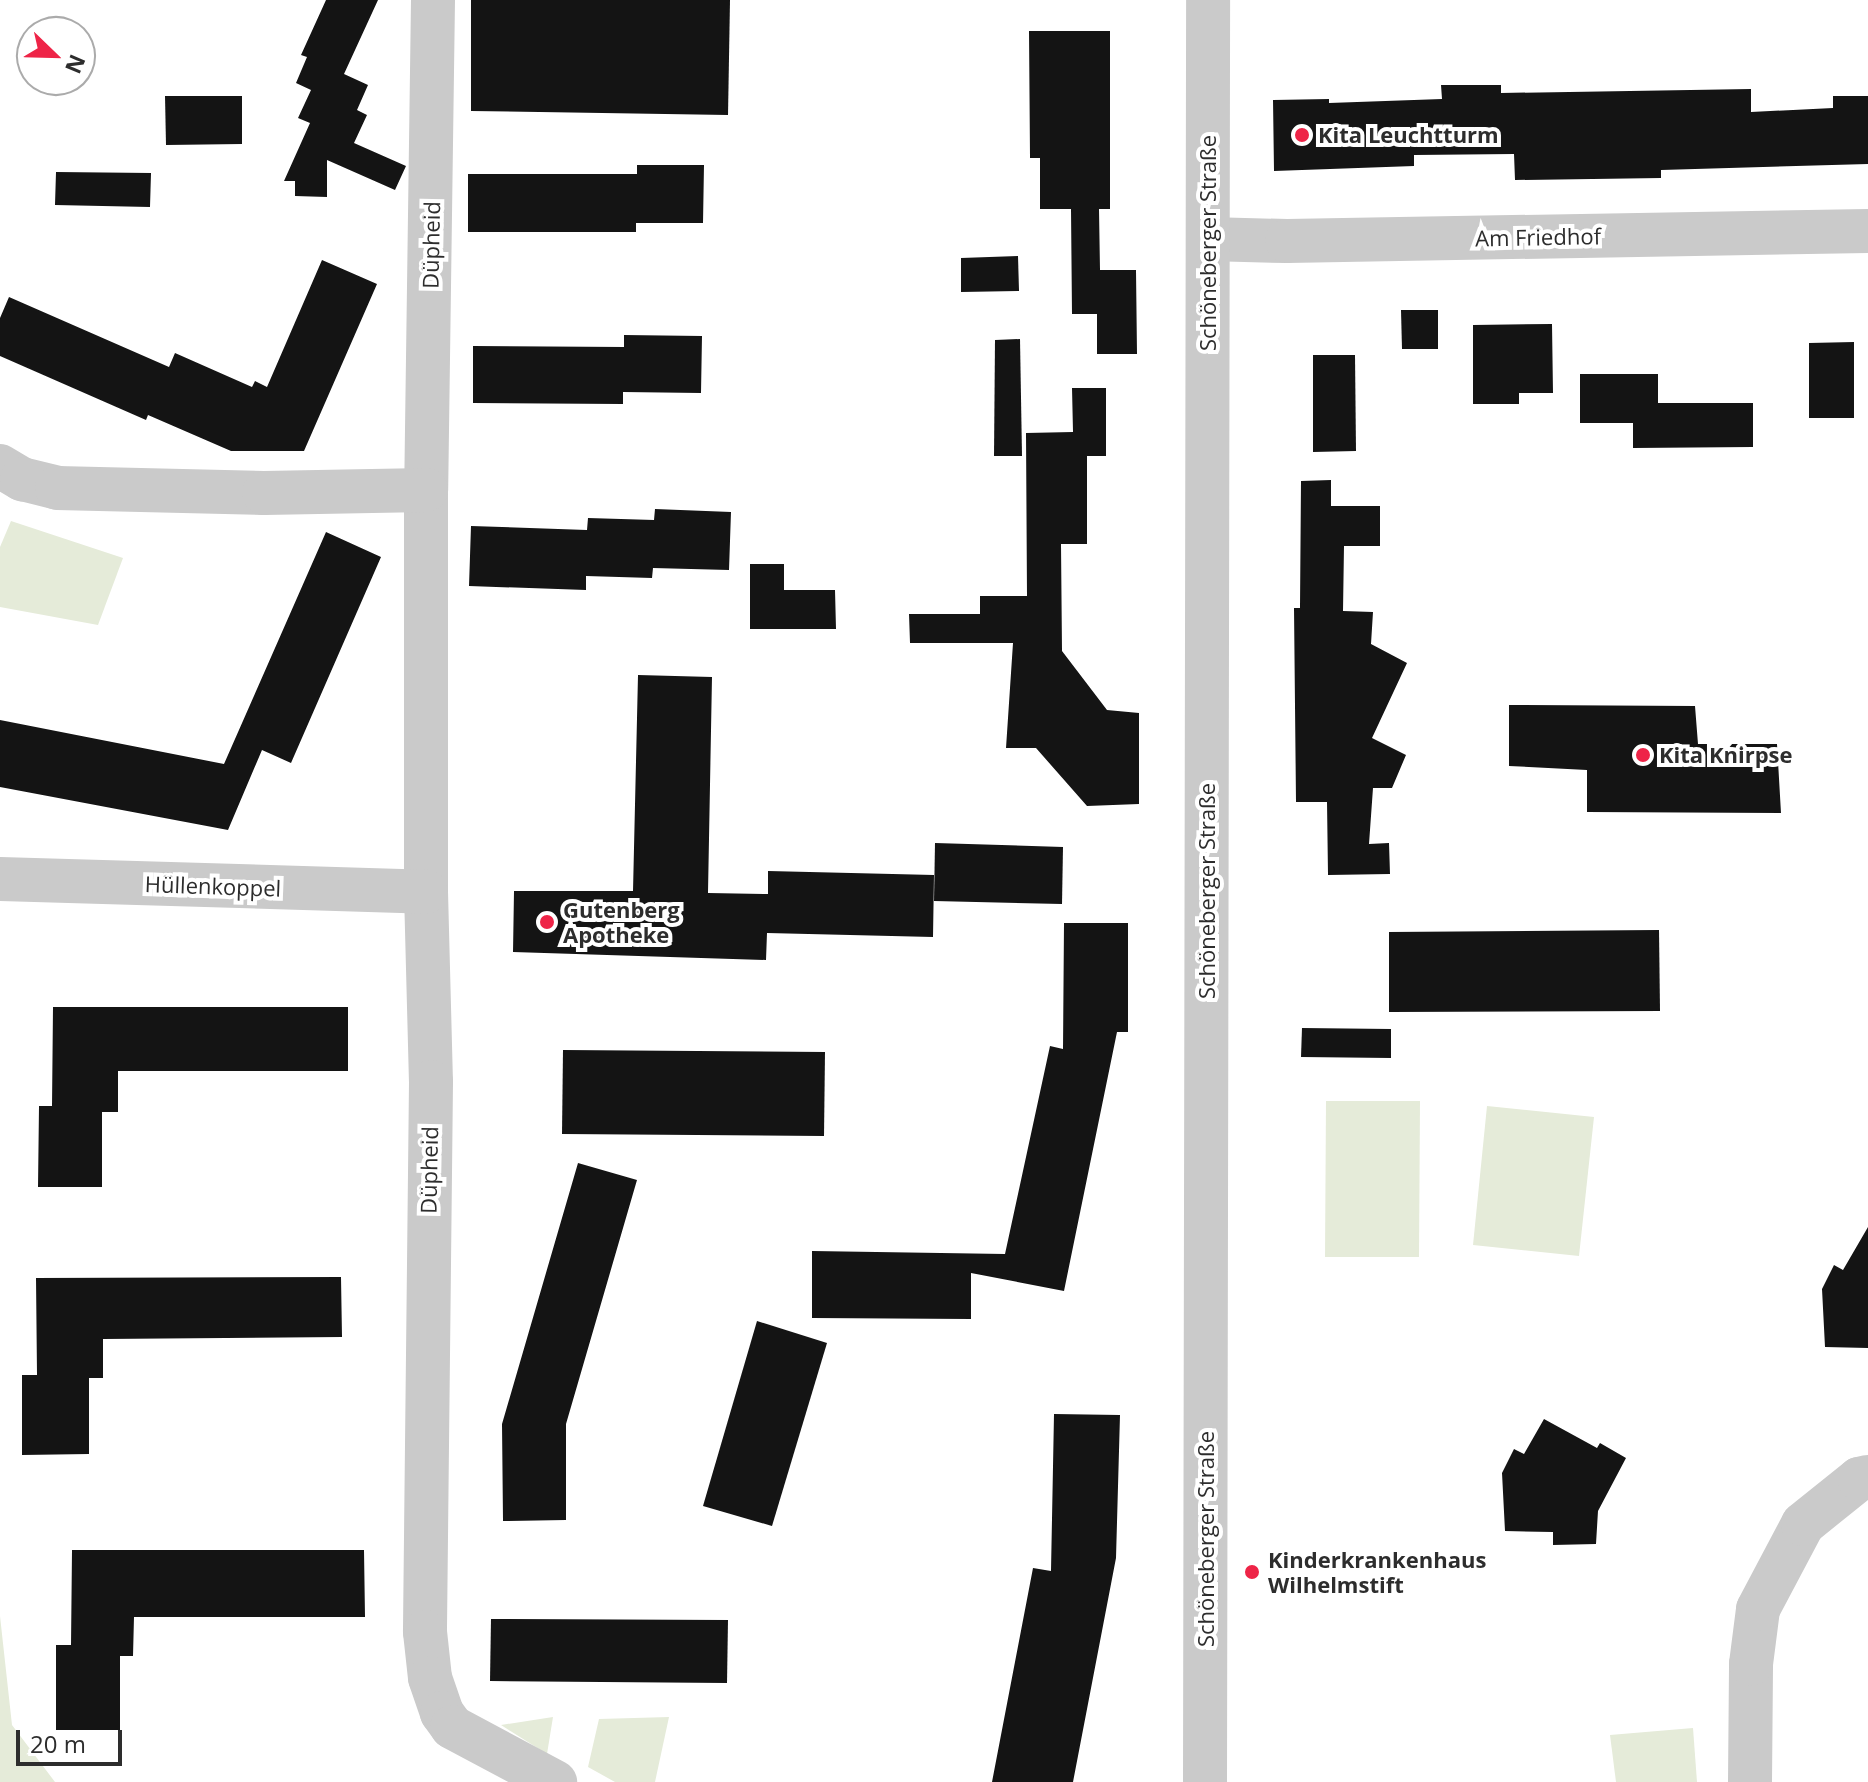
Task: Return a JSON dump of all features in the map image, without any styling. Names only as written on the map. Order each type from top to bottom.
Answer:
[{"type":"street","name":"Düpheid","points":[[433,0],[426,490],[426,892],[431,1082],[425,1632],[430,1678],[442,1713],[452,1727],[555,1782]]},
{"type":"street","name":"Schöneberger Straße","points":[[1205,1782],[1208,0]]},
{"type":"street","name":"Am Friedhof","points":[[1208,239],[1287,241],[1868,231]]},
{"type":"street","points":[[0,466],[22,479],[57,488],[264,493],[426,490]]},
{"type":"street","name":"Hüllenkoppel","points":[[0,879],[426,892]]},
{"type":"street","points":[[1750,1782],[1751,1664],[1763,1597],[1803,1524],[1859,1479],[1868,1477]]},
{"type":"green space","points":[[11,521],[123,558],[98,625],[0,607],[0,547]]},
{"type":"green space","points":[[1326,1101],[1420,1101],[1419,1257],[1325,1257]]},
{"type":"green space","points":[[1487,1106],[1594,1117],[1579,1256],[1473,1245]]},
{"type":"green space","points":[[0,1616],[12,1725],[55,1782],[0,1782]]},
{"type":"green space","points":[[553,1717],[547,1754],[501,1725]]},
{"type":"green space","points":[[669,1717],[655,1782],[615,1782],[588,1767],[599,1719]]},
{"type":"green space","points":[[1693,1728],[1697,1782],[1616,1782],[1610,1735]]},
{"type":"building","points":[[326,0],[378,0],[344,74],[368,85],[357,110],[367,115],[354,143],[406,166],[395,190],[327,160],[327,197],[295,196],[295,181],[284,181],[310,123],[298,118],[311,90],[296,83],[307,57],[301,55]]},
{"type":"building","points":[[471,0],[730,0],[728,115],[471,111]]},
{"type":"building","points":[[1029,31],[1110,31],[1110,209],[1099,209],[1100,270],[1136,270],[1137,354],[1097,354],[1097,314],[1072,314],[1071,209],[1040,209],[1040,158],[1030,158]]},
{"type":"building","points":[[1441,85],[1501,85],[1501,93],[1751,89],[1751,112],[1833,108],[1833,96],[1868,96],[1868,164],[1661,170],[1661,178],[1515,180],[1514,154],[1414,155],[1414,166],[1274,171],[1273,100],[1329,99],[1329,103],[1442,99]]},
{"type":"building","points":[[165,96],[242,96],[242,144],[166,145]]},
{"type":"building","points":[[637,165],[704,165],[703,223],[636,223],[636,232],[468,232],[468,174],[637,174]]},
{"type":"building","points":[[56,172],[151,173],[150,207],[55,205]]},
{"type":"building","points":[[1018,256],[1019,291],[961,292],[961,258]]},
{"type":"building","points":[[322,260],[377,284],[304,451],[231,451],[148,415],[146,420],[0,356],[0,318],[9,297],[169,367],[175,353],[252,387],[255,381],[267,387]]},
{"type":"building","points":[[1401,310],[1438,310],[1438,349],[1402,349]]},
{"type":"building","points":[[1552,324],[1553,393],[1519,393],[1519,404],[1473,404],[1473,325]]},
{"type":"building","points":[[624,335],[702,336],[701,393],[623,392],[623,404],[473,403],[473,346],[624,347]]},
{"type":"building","points":[[1020,339],[1022,456],[994,456],[995,340]]},
{"type":"building","points":[[1854,342],[1854,418],[1809,418],[1809,343]]},
{"type":"building","points":[[1313,355],[1355,355],[1356,451],[1313,452]]},
{"type":"building","points":[[1580,374],[1658,374],[1658,403],[1753,403],[1753,447],[1633,448],[1633,423],[1580,423]]},
{"type":"building","points":[[1072,388],[1106,388],[1106,456],[1087,456],[1087,544],[1061,544],[1062,651],[1107,710],[1139,713],[1139,804],[1087,806],[1036,748],[1006,748],[1013,643],[910,643],[909,614],[980,614],[980,596],[1027,596],[1026,433],[1073,432]]},
{"type":"building","points":[[1331,480],[1331,506],[1380,506],[1380,546],[1344,546],[1343,611],[1373,612],[1371,644],[1407,663],[1372,738],[1406,755],[1392,788],[1373,788],[1369,844],[1389,843],[1390,874],[1328,875],[1327,802],[1296,802],[1294,608],[1300,608],[1301,481]]},
{"type":"building","points":[[655,509],[731,512],[729,570],[653,568],[652,578],[586,576],[586,590],[469,586],[471,526],[587,530],[588,518],[654,520]]},
{"type":"building","points":[[326,532],[381,557],[291,763],[262,750],[228,830],[0,787],[0,720],[224,764]]},
{"type":"building","points":[[750,564],[784,564],[784,590],[835,590],[836,629],[750,629]]},
{"type":"building","points":[[638,675],[712,677],[708,893],[768,894],[768,871],[934,875],[933,937],[767,933],[766,960],[513,952],[514,891],[633,891]]},
{"type":"building","name":"Kita Knirpse","points":[[1509,705],[1695,706],[1698,744],[1777,744],[1781,813],[1587,812],[1587,770],[1509,766]]},
{"type":"building","points":[[935,843],[1063,847],[1062,904],[934,901]]},
{"type":"building","points":[[1064,923],[1128,923],[1128,1032],[1117,1032],[1064,1291],[971,1273],[971,1319],[812,1318],[812,1251],[1005,1254],[1050,1046],[1063,1049]]},
{"type":"building","points":[[1659,930],[1660,1011],[1389,1012],[1389,932]]},
{"type":"building","points":[[53,1007],[348,1007],[348,1071],[118,1071],[118,1112],[102,1112],[102,1187],[38,1187],[39,1106],[52,1106]]},
{"type":"building","points":[[1302,1028],[1391,1029],[1391,1058],[1301,1057]]},
{"type":"building","points":[[563,1050],[825,1052],[824,1136],[562,1134]]},
{"type":"building","points":[[578,1163],[637,1180],[566,1424],[566,1520],[503,1521],[502,1424]]},
{"type":"building","points":[[1868,1227],[1868,1348],[1825,1347],[1822,1289],[1834,1265],[1843,1270]]},
{"type":"building","points":[[341,1277],[342,1337],[103,1339],[103,1378],[89,1378],[89,1454],[22,1455],[22,1375],[37,1375],[36,1278]]},
{"type":"building","points":[[757,1321],[827,1343],[772,1526],[703,1506]]},
{"type":"building","points":[[1054,1414],[1120,1415],[1116,1558],[1073,1782],[992,1782],[1033,1568],[1051,1571]]},
{"type":"building","points":[[1544,1419],[1597,1448],[1600,1443],[1626,1458],[1598,1511],[1596,1544],[1553,1545],[1553,1532],[1505,1531],[1502,1473],[1514,1449],[1524,1454]]},
{"type":"building","points":[[72,1550],[364,1550],[365,1617],[134,1617],[133,1656],[120,1656],[120,1730],[56,1730],[56,1645],[71,1645]]},
{"type":"building","points":[[491,1619],[728,1620],[727,1683],[490,1681]]},
{"type":"place","name":"Kita Leuchtturm","points":[[1302,135]]},
{"type":"place","name":"Kita Knirpse","points":[[1643,755]]},
{"type":"place","name":"Gutenberg Apotheke","points":[[547,922]]},
{"type":"place","name":"Kinderkrankenhaus Wilhelmstift","points":[[1252,1572]]}]
